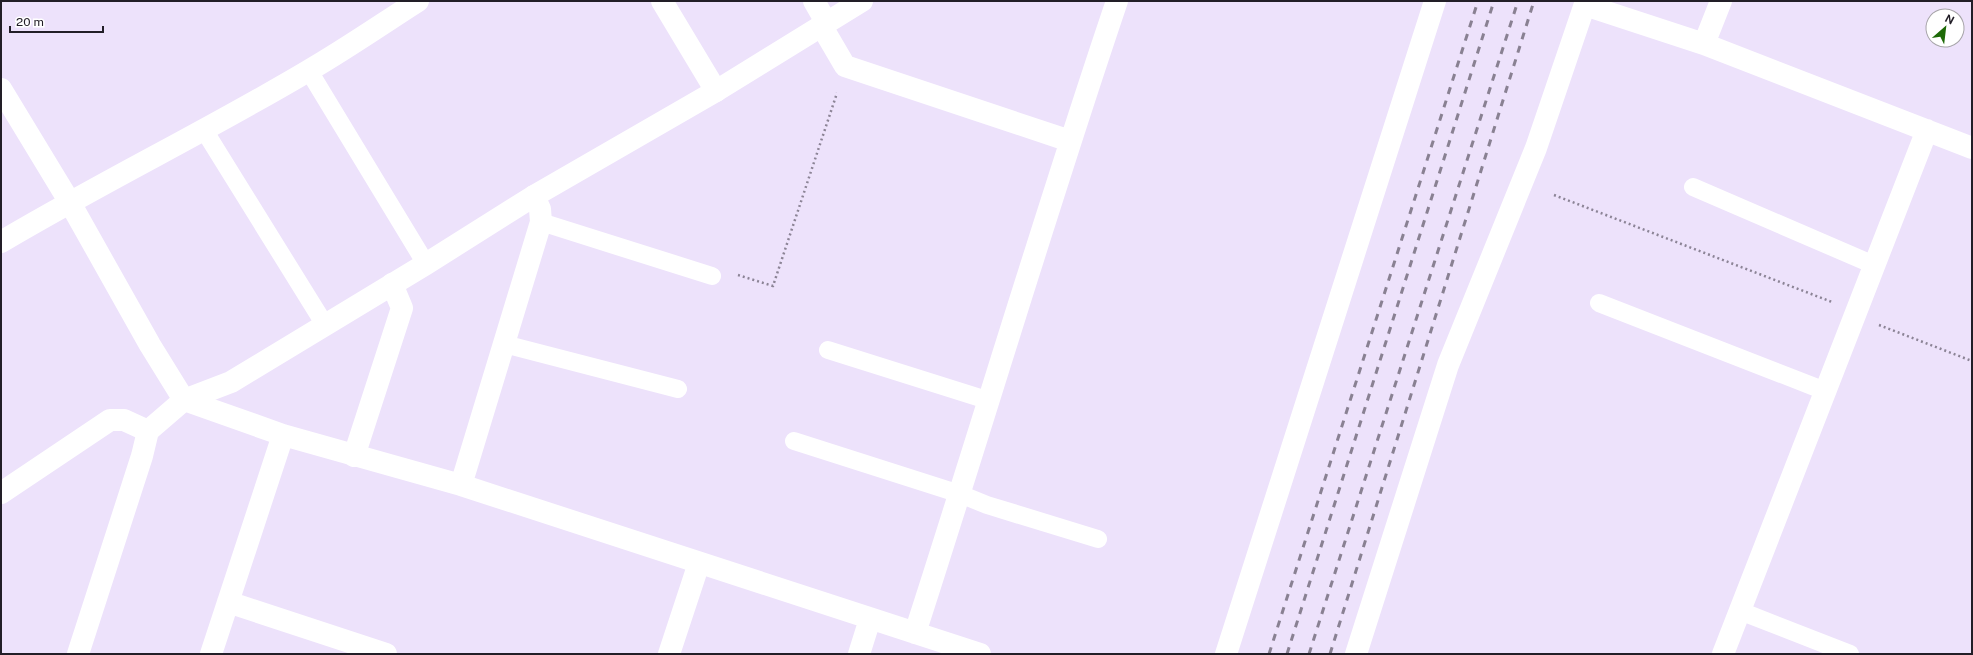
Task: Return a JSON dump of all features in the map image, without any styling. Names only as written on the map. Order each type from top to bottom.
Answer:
[{"type":"street","points":[[1,242],[69,201],[204,130],[309,71],[418,1]]},
{"type":"street","points":[[662,1],[716,91]]},
{"type":"street","points":[[814,1],[845,66],[1070,141]]},
{"type":"street","points":[[78,654],[142,456],[148,431],[184,400],[231,382],[426,264],[534,196],[716,91],[862,1]]},
{"type":"street","points":[[915,633],[990,401],[1070,141],[1118,1]]},
{"type":"street","points":[[1226,654],[1435,1]]},
{"type":"street","points":[[1704,44],[1720,1]]},
{"type":"street","points":[[1356,654],[1448,365],[1536,148],[1586,3],[1704,44],[1972,148]]},
{"type":"street","points":[[1,88],[69,201],[150,345],[184,400],[283,435],[461,485],[980,654]]},
{"type":"street","points":[[1723,654],[1927,130]]},
{"type":"street","points":[[461,485],[541,222],[540,209],[534,196]]},
{"type":"street","points":[[354,456],[402,308],[392,284]]},
{"type":"street","points":[[1,493],[110,420],[124,420],[148,431]]},
{"type":"street","points":[[211,654],[283,435]]},
{"type":"street","points":[[669,654],[699,563]]},
{"type":"street","points":[[228,602],[386,654]]},
{"type":"street","points":[[859,654],[870,619]]},
{"type":"lane","points":[[309,71],[426,264]]},
{"type":"lane","points":[[204,130],[325,325]]},
{"type":"lane","points":[[1693,187],[1874,265]]},
{"type":"lane","points":[[541,222],[712,276]]},
{"type":"lane","points":[[1599,303],[1826,391]]},
{"type":"lane","points":[[504,344],[678,389]]},
{"type":"lane","points":[[828,350],[990,401]]},
{"type":"lane","points":[[794,441],[960,494],[987,505],[1098,539]]},
{"type":"lane","points":[[1740,611],[1850,654]]},
{"type":"path","points":[[712,276],[715,268],[773,286],[845,66]]},
{"type":"path","points":[[1554,195],[1972,361]]},
{"type":"railway","points":[[1269,654],[1478,1]]},
{"type":"railway","points":[[1287,654],[1494,1]]},
{"type":"railway","points":[[1309,654],[1518,1]]},
{"type":"railway","points":[[1330,654],[1534,1]]}]
